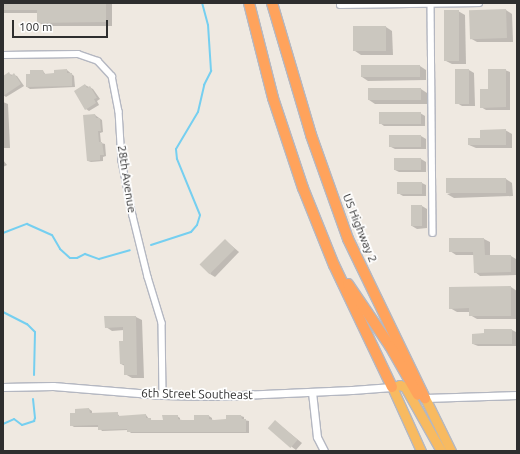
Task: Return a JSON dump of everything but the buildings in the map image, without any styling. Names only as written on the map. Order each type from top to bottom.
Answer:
[{"type":"highway","points":[[249,3],[274,98],[303,188],[334,265],[421,451]]},
{"type":"highway","name":"US Highway 2","points":[[272,3],[311,135],[348,239],[451,451]]},
{"type":"highway","points":[[278,3],[285,51]]},
{"type":"highway","points":[[334,265],[390,346],[415,392],[420,397],[425,398]]},
{"type":"highway","points":[[392,387],[400,385],[405,387],[421,418],[442,451]]},
{"type":"street","points":[[340,5],[479,3]]},
{"type":"street","points":[[431,4],[433,233]]},
{"type":"street","name":"28th Avenue","points":[[3,55],[78,54],[98,61],[112,76],[119,111],[122,161],[148,277],[162,323],[163,395]]},
{"type":"street","name":"6th Street Southeast","points":[[3,387],[53,386],[163,395],[219,396],[392,387]]},
{"type":"street","points":[[312,392],[317,438],[324,451]]},
{"type":"street","points":[[425,398],[517,394]]},
{"type":"waterway","points":[[151,245],[191,232],[197,225],[200,215],[177,159],[176,149],[198,112],[204,85],[211,71],[208,25],[202,3]]},
{"type":"waterway","points":[[3,233],[27,224],[52,235],[60,249],[70,258],[77,258],[85,254],[99,259],[130,250]]},
{"type":"waterway","points":[[3,312],[27,324],[35,332],[34,375]]},
{"type":"waterway","points":[[3,424],[14,419],[22,425],[34,421],[33,399]]}]
